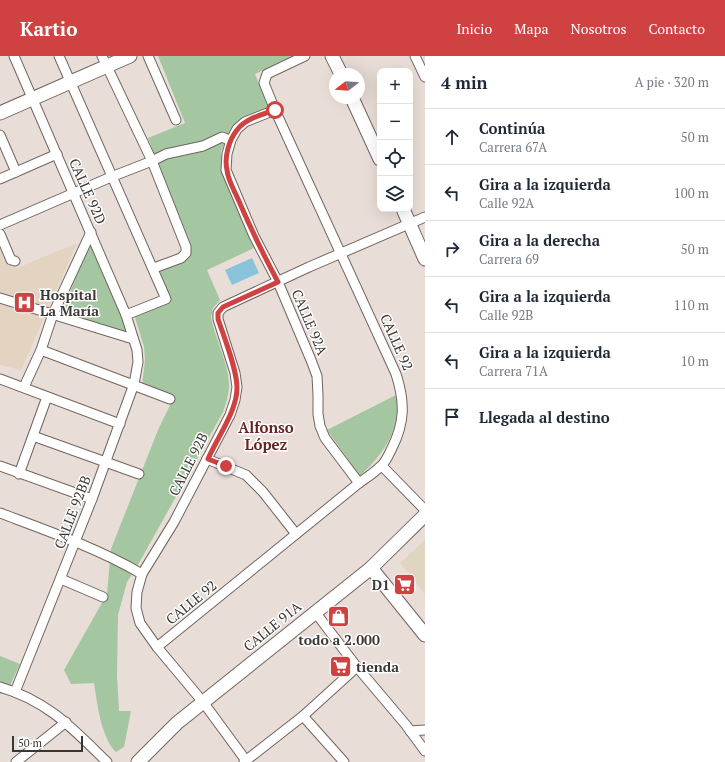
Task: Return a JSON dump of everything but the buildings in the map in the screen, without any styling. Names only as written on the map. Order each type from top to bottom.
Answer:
[{"type":"street","name":"CALLE 92D","points":[[14,56],[126,315],[133,339]]},
{"type":"street","points":[[59,56],[154,268],[166,299],[126,315]]},
{"type":"street","points":[[0,112],[70,82],[104,61],[130,56]]},
{"type":"street","points":[[148,56],[176,120]]},
{"type":"street","name":"CALLE 92","points":[[157,647],[382,466],[395,442],[403,418],[401,389],[396,374],[264,83],[267,74],[305,56]]},
{"type":"street","points":[[332,56],[338,68]]},
{"type":"street","points":[[415,56],[425,77]]},
{"type":"street","points":[[104,61],[152,161],[185,241],[186,253],[181,258],[154,268]]},
{"type":"street","points":[[355,104],[377,152]]},
{"type":"street","name":"CALLE 92A","points":[[275,110],[245,122],[237,129],[230,140],[226,170],[254,236],[278,282],[317,376],[318,414],[320,426],[325,438],[359,483]]},
{"type":"street","points":[[0,135],[16,172]]},
{"type":"street","points":[[0,225],[166,154],[203,146],[222,137],[229,140]]},
{"type":"street","points":[[0,179],[57,154]]},
{"type":"street","points":[[404,212],[425,259]]},
{"type":"street","points":[[278,282],[425,217]]},
{"type":"street","points":[[24,387],[41,350],[53,314],[91,232]]},
{"type":"street","points":[[0,234],[11,260],[15,262]]},
{"type":"street","name":"CALLE 92B","points":[[157,647],[140,623],[136,608],[138,572],[174,522],[230,415],[235,400],[237,387],[235,373],[218,319],[218,313],[223,307],[278,282]]},
{"type":"street","points":[[0,298],[133,339]]},
{"type":"street","name":"CALLE 92BB","points":[[15,692],[106,463],[134,384],[138,362],[137,350],[133,339]]},
{"type":"street","points":[[41,350],[134,384],[170,399]]},
{"type":"street","points":[[0,379],[120,424]]},
{"type":"street","points":[[19,474],[48,397]]},
{"type":"street","points":[[33,436],[139,474]]},
{"type":"street","points":[[208,459],[246,475],[263,492],[296,534]]},
{"type":"street","points":[[0,466],[92,499]]},
{"type":"street","points":[[382,466],[425,510]]},
{"type":"street","points":[[0,513],[75,541],[123,563],[138,572]]},
{"type":"street","name":"CALLE 91A","points":[[138,762],[177,723],[371,568],[425,515]]},
{"type":"street","points":[[371,568],[425,636]]},
{"type":"street","points":[[61,579],[103,597]]},
{"type":"street","points":[[315,612],[357,667],[425,750]]},
{"type":"street","points":[[157,647],[203,702],[245,761],[302,716],[357,667]]},
{"type":"street","points":[[0,687],[40,703],[66,722],[107,762]]},
{"type":"street","points":[[302,716],[344,762]]},
{"type":"street","points":[[16,762],[66,722]]},
{"type":"street","points":[[410,731],[425,730]]},
{"type":"shaded area","name":"Hospital La María","points":[[77,243],[21,370],[0,365],[0,250],[4,260],[9,266],[17,268]]},
{"type":"shaded area","points":[[425,540],[425,594],[400,563]]},
{"type":"green space","points":[[158,56],[294,56],[255,74],[269,109],[239,122],[231,128],[221,151],[223,175],[254,248],[207,270],[220,300],[213,308],[211,317],[229,380],[228,394],[223,412],[127,582],[118,615],[117,676],[119,711],[131,711],[124,747],[116,752],[111,746],[103,729],[94,683],[71,684],[64,670],[107,594],[111,549],[158,430],[174,397],[142,386],[145,360],[144,347],[135,317],[170,301],[161,281],[161,269],[190,249],[189,240],[148,138],[185,123]]},
{"type":"green space","points":[[90,238],[127,324],[127,331],[124,334],[63,311]]},
{"type":"green space","points":[[398,394],[396,419],[389,440],[377,458],[360,476],[327,430]]},
{"type":"green space","points":[[0,656],[20,664],[6,694],[0,694]]},
{"type":"water","points":[[252,258],[259,273],[232,285],[225,270]]},
{"type":"place","name":"Hospital La María","points":[[25,302]]},
{"type":"place","name":"D1","points":[[405,584]]},
{"type":"place","name":"todo a 2.000","points":[[339,617]]},
{"type":"place","name":"tienda","points":[[341,666]]},
{"type":"district","name":"Alfonso López","points":[[266,436]]},
{"type":"route","points":[[226,466],[208,459],[230,415],[235,400],[237,387],[235,373],[218,319],[218,313],[223,307],[278,282],[254,236],[226,170],[227,154],[230,140],[237,129],[245,122],[275,110]]}]
